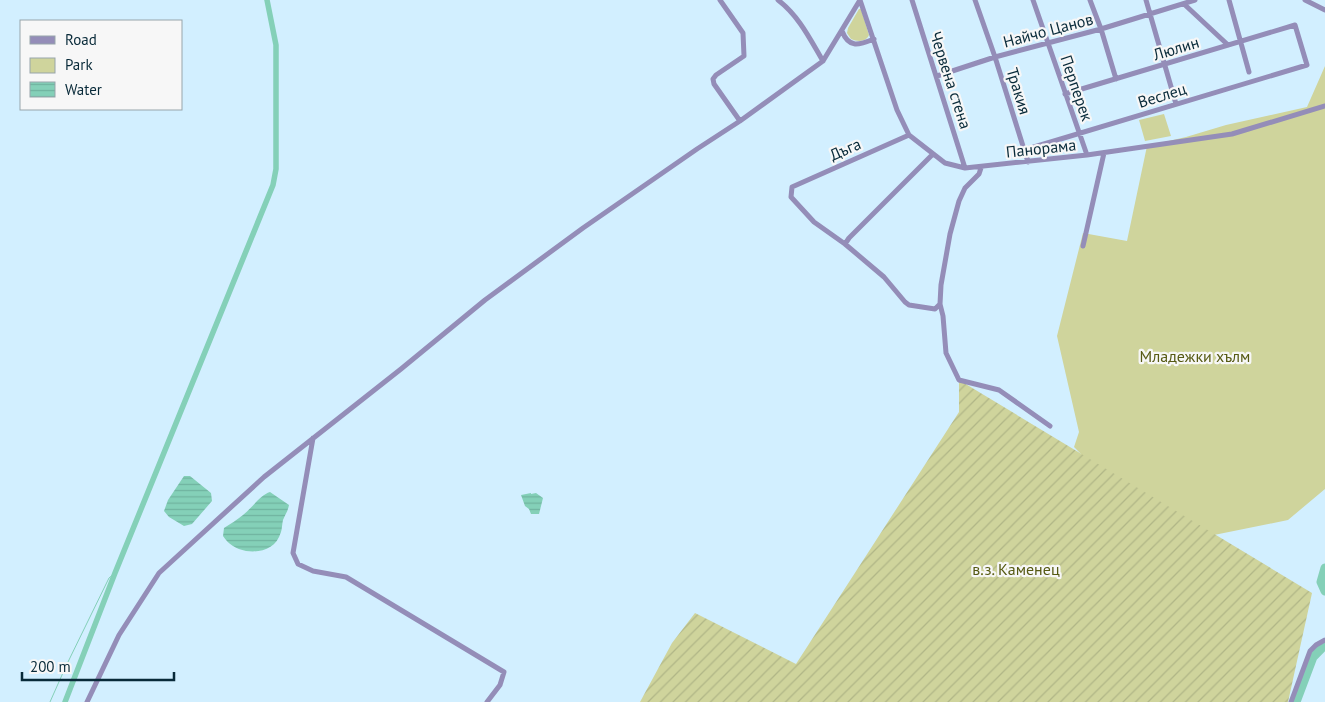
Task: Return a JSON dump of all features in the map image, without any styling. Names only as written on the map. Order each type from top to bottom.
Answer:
[{"type":"street","points":[[720,0],[743,33],[744,56],[713,79],[714,84],[740,122]]},
{"type":"street","points":[[778,0],[798,19],[823,61]]},
{"type":"street","points":[[88,702],[119,635],[159,573],[264,477],[485,300],[560,244],[697,149],[740,122],[823,61],[860,0]]},
{"type":"street","name":"Панорама","points":[[860,0],[897,110],[909,135],[945,163],[966,168],[981,168],[1104,153],[1232,134],[1325,106]]},
{"type":"street","name":"Червена стена","points":[[912,0],[966,168]]},
{"type":"street","name":"Тракия","points":[[975,0],[1028,162]]},
{"type":"street","name":"Перперек","points":[[1033,0],[1087,155]]},
{"type":"street","points":[[1090,0],[1116,79]]},
{"type":"street","points":[[1146,0],[1176,104]]},
{"type":"street","name":"Найчо Цанов","points":[[937,76],[995,57],[1101,29],[1195,0]]},
{"type":"street","points":[[1229,0],[1239,42],[1249,72]]},
{"type":"street","points":[[1305,0],[1325,10]]},
{"type":"street","points":[[1184,4],[1228,45]]},
{"type":"street","name":"Люлин","points":[[1065,94],[1295,25],[1306,65]]},
{"type":"street","points":[[842,31],[845,40],[852,44],[874,38]]},
{"type":"street","name":"Веслец","points":[[1024,150],[1306,65]]},
{"type":"street","name":"Дъга","points":[[845,244],[814,222],[791,197],[792,187],[909,135]]},
{"type":"street","points":[[1083,246],[1104,153]]},
{"type":"street","points":[[932,154],[845,244],[884,277],[909,305],[935,309],[940,304]]},
{"type":"street","points":[[981,168],[979,174],[965,188],[956,212],[946,257],[940,304],[943,316],[946,353],[959,380],[999,390],[1050,426]]},
{"type":"street","points":[[313,438],[293,553],[298,564],[313,571],[346,576],[504,672],[500,685],[487,702]]},
{"type":"street","points":[[1291,702],[1310,651],[1325,640]]},
{"type":"green space","points":[[859,9],[861,9],[869,35],[866,39],[859,41],[851,39],[847,33]]},
{"type":"green space","name":"Младежки хълм","points":[[1325,66],[1325,489],[1288,520],[1214,535],[1100,473],[1074,447],[1079,432],[1057,336],[1083,233],[1127,241],[1147,146],[1226,125],[1307,107]]},
{"type":"green space","points":[[1164,114],[1171,136],[1145,141],[1139,120]]},
{"type":"green space","name":"в.з. Каменец","points":[[959,380],[1312,593],[1288,702],[640,702],[672,643],[695,613],[796,664],[959,412]]},
{"type":"water","points":[[184,476],[190,476],[211,493],[212,501],[192,524],[184,526],[169,517],[164,511],[168,500]]},
{"type":"water","points":[[270,492],[289,505],[279,538],[276,542],[267,549],[252,551],[239,549],[230,544],[223,536],[224,528],[241,517],[259,499]]},
{"type":"water","points":[[536,493],[543,498],[539,514],[531,514],[525,506],[521,495]]},
{"type":"waterway","points":[[65,702],[115,573],[273,185],[276,169],[276,45],[267,0]]},
{"type":"waterway","points":[[1325,568],[1321,582],[1325,591]]},
{"type":"waterway","points":[[50,702],[109,578],[115,573]]},
{"type":"waterway","points":[[1296,702],[1313,657],[1325,645]]}]
